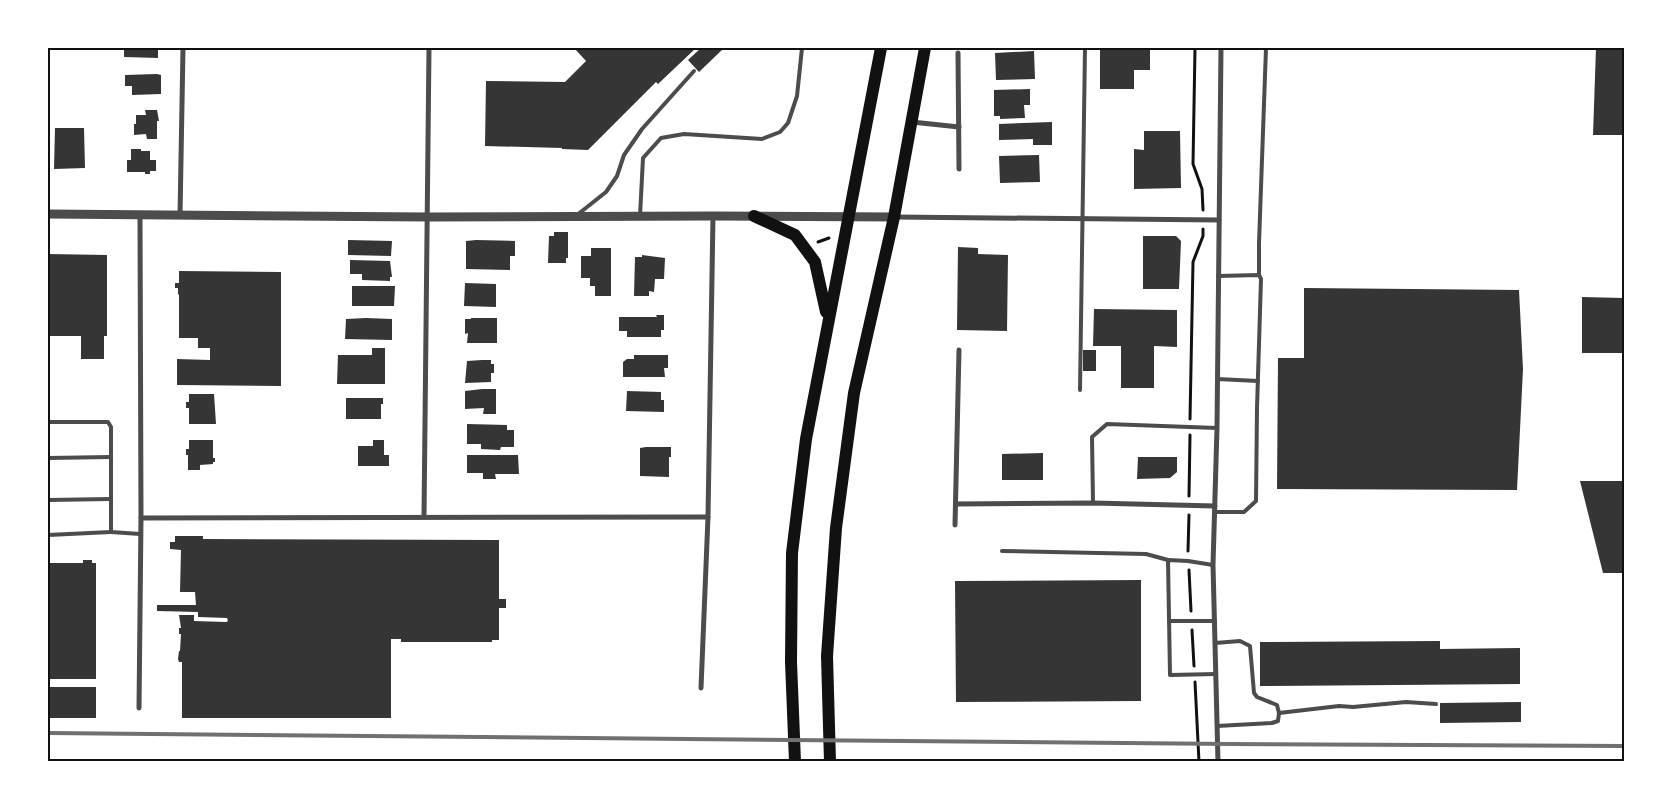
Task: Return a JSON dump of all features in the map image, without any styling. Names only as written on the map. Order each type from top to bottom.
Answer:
[{"type":"main road","points":[[794,762],[791,662],[792,553],[806,439],[881,48]]},
{"type":"main road","points":[[830,762],[827,656],[836,528],[854,393],[894,217],[925,48]]},
{"type":"main road","points":[[754,216],[795,235],[816,262],[825,302],[827,322]]},
{"type":"street","points":[[180,215],[183,48]]},
{"type":"street","points":[[424,516],[430,48]]},
{"type":"street","points":[[1218,762],[1214,620],[1214,512],[1217,428],[1220,48]]},
{"type":"street","points":[[958,53],[958,170]]},
{"type":"street","points":[[911,122],[958,127]]},
{"type":"street","points":[[48,214],[428,217],[848,216],[1219,220]]},
{"type":"street","points":[[139,708],[141,518],[140,215]]},
{"type":"street","points":[[701,688],[708,517],[713,216]]},
{"type":"street","points":[[955,525],[959,350]]},
{"type":"street","points":[[956,504],[1093,503],[1215,506]]},
{"type":"street","points":[[141,518],[424,516],[708,517]]},
{"type":"lane","points":[[640,216],[643,158],[660,138],[684,134],[762,139],[780,132],[788,123],[797,96],[802,48]]},
{"type":"lane","points":[[1080,390],[1085,48]]},
{"type":"lane","points":[[1214,512],[1244,512],[1256,501],[1261,279],[1259,275],[1259,243],[1266,48]]},
{"type":"lane","points":[[574,216],[606,192],[617,176],[624,155],[642,129],[694,71]]},
{"type":"lane","points":[[1218,276],[1259,275]]},
{"type":"lane","points":[[1217,379],[1258,381]]},
{"type":"lane","points":[[48,422],[108,422],[111,427],[111,532]]},
{"type":"lane","points":[[1093,503],[1092,437],[1107,424],[1217,428]]},
{"type":"lane","points":[[48,458],[111,457]]},
{"type":"lane","points":[[48,500],[111,499]]},
{"type":"lane","points":[[48,535],[111,532],[140,534]]},
{"type":"lane","points":[[1002,551],[1146,554],[1168,560],[1214,565]]},
{"type":"lane","points":[[1168,560],[1170,675],[1216,674]]},
{"type":"lane","points":[[1169,621],[1214,620]]},
{"type":"lane","points":[[1215,642],[1240,641],[1250,646],[1254,693],[1256,697],[1277,705],[1279,713],[1278,721],[1272,723],[1217,726]]},
{"type":"lane","points":[[1279,713],[1339,706],[1354,707],[1406,702],[1436,704]]},
{"type":"path","points":[[1195,48],[1193,164],[1202,189],[1203,219],[1202,236],[1193,262],[1188,561],[1198,762]]},
{"type":"path","points":[[821,241],[822,234]]},
{"type":"path","points":[[815,243],[828,238]]},
{"type":"building","points":[[124,48],[158,48],[158,58],[124,57]]},
{"type":"building","points":[[574,48],[696,48],[658,84],[656,82],[588,150],[485,146],[486,81],[565,82],[586,61]]},
{"type":"building","points":[[701,48],[724,48],[699,72],[688,60]]},
{"type":"building","points":[[1100,48],[1150,48],[1150,70],[1134,70],[1134,89],[1100,89]]},
{"type":"building","points":[[1596,48],[1624,48],[1624,135],[1593,135]]},
{"type":"building","points":[[1034,51],[1035,79],[996,80],[995,53]]},
{"type":"building","points":[[125,75],[161,75],[161,94],[132,95],[132,86],[125,86]]},
{"type":"building","points":[[1030,89],[1030,105],[1024,105],[1025,118],[1000,119],[1000,116],[994,116],[994,90]]},
{"type":"building","points":[[145,110],[157,110],[159,121],[157,121],[157,139],[147,139],[146,134],[134,135],[136,115],[146,115]]},
{"type":"building","points":[[1052,122],[1052,145],[1033,145],[1033,139],[999,140],[999,124]]},
{"type":"building","points":[[55,128],[84,128],[85,168],[54,169]]},
{"type":"building","points":[[1144,131],[1180,131],[1181,188],[1134,189],[1134,149],[1144,150]]},
{"type":"building","points":[[131,149],[150,151],[150,160],[156,160],[156,171],[150,171],[150,174],[145,174],[145,172],[127,172],[127,160],[131,160]]},
{"type":"building","points":[[1039,155],[1040,182],[1000,183],[999,156]]},
{"type":"building","points":[[554,232],[568,232],[568,258],[566,258],[566,263],[548,263],[549,236],[554,236]]},
{"type":"building","points":[[1143,236],[1176,236],[1181,241],[1179,289],[1143,289]]},
{"type":"building","points":[[348,240],[392,241],[391,256],[348,255]]},
{"type":"building","points":[[466,241],[515,241],[515,256],[510,256],[510,270],[466,269]]},
{"type":"building","points":[[958,247],[978,248],[978,254],[1008,255],[1007,331],[957,330]]},
{"type":"building","points":[[591,248],[611,248],[611,296],[595,296],[595,286],[590,286],[590,278],[581,278],[581,256],[591,256]]},
{"type":"building","points":[[48,254],[107,255],[107,336],[104,336],[104,359],[81,359],[81,336],[48,336]]},
{"type":"building","points":[[642,255],[665,258],[664,279],[655,279],[654,292],[649,291],[649,296],[634,296],[635,257],[642,257]]},
{"type":"building","points":[[350,260],[390,261],[392,277],[390,277],[390,281],[362,280],[362,274],[350,274]]},
{"type":"building","points":[[179,271],[281,272],[281,386],[177,385],[177,359],[210,360],[210,348],[198,348],[198,338],[179,338],[179,294],[178,288],[175,288],[175,283],[179,283]]},
{"type":"building","points":[[465,283],[496,284],[496,307],[464,306]]},
{"type":"building","points":[[352,286],[395,286],[394,306],[352,306]]},
{"type":"building","points":[[1304,288],[1519,290],[1523,369],[1517,490],[1277,489],[1278,358],[1304,358]]},
{"type":"building","points":[[1582,297],[1624,298],[1624,353],[1582,353]]},
{"type":"building","points":[[1094,309],[1177,310],[1177,347],[1154,346],[1154,388],[1121,388],[1121,346],[1093,346]]},
{"type":"building","points":[[656,315],[664,315],[664,330],[661,330],[661,337],[627,337],[627,331],[619,331],[619,317],[657,317]]},
{"type":"building","points":[[497,318],[497,343],[467,343],[468,333],[465,334],[465,319]]},
{"type":"building","points":[[346,319],[392,319],[392,340],[345,339]]},
{"type":"building","points":[[372,348],[385,348],[385,384],[337,384],[338,355],[372,355]]},
{"type":"building","points":[[1083,350],[1096,350],[1096,371],[1083,371]]},
{"type":"building","points":[[634,355],[668,355],[668,368],[664,368],[665,377],[623,377],[623,362],[627,359],[634,359]]},
{"type":"building","points":[[491,360],[491,364],[494,364],[494,373],[491,373],[491,382],[465,383],[467,361]]},
{"type":"building","points":[[496,389],[496,414],[483,414],[484,408],[465,409],[465,391]]},
{"type":"building","points":[[627,391],[661,392],[661,400],[664,400],[664,412],[626,411]]},
{"type":"building","points":[[189,394],[214,394],[216,424],[189,424],[189,408],[186,408],[186,402],[189,402]]},
{"type":"building","points":[[346,398],[383,398],[381,419],[346,419]]},
{"type":"building","points":[[467,424],[507,425],[507,430],[514,430],[514,447],[501,447],[500,450],[481,449],[481,444],[467,444]]},
{"type":"building","points":[[189,440],[213,440],[213,458],[215,458],[215,462],[213,464],[200,465],[200,470],[188,470],[186,449],[189,449]]},
{"type":"building","points":[[373,440],[384,440],[384,455],[389,455],[389,466],[358,466],[358,446],[373,446]]},
{"type":"building","points":[[671,447],[669,477],[640,476],[640,448]]},
{"type":"building","points":[[1043,453],[1043,480],[1002,480],[1002,454]]},
{"type":"building","points":[[467,455],[518,455],[519,474],[495,474],[496,479],[483,479],[483,473],[467,473]]},
{"type":"building","points":[[1138,457],[1177,457],[1177,472],[1170,478],[1137,479]]},
{"type":"building","points":[[1580,481],[1624,481],[1624,573],[1603,573]]},
{"type":"building","points":[[175,536],[203,536],[203,539],[499,540],[499,599],[506,599],[506,608],[499,608],[499,640],[492,640],[492,642],[401,642],[401,639],[391,639],[391,718],[182,718],[182,662],[179,662],[178,659],[181,634],[179,634],[179,628],[181,628],[179,615],[194,615],[194,621],[228,621],[227,618],[198,617],[198,612],[157,611],[157,605],[196,605],[195,592],[180,592],[181,550],[170,549],[170,542],[175,542]]},
{"type":"building","points":[[83,560],[92,560],[92,563],[96,563],[96,679],[48,679],[48,563],[83,563]]},
{"type":"building","points":[[1141,580],[1141,701],[956,702],[955,581]]},
{"type":"building","points":[[1440,641],[1440,649],[1520,648],[1520,684],[1260,686],[1260,642]]},
{"type":"building","points":[[48,687],[96,687],[96,718],[48,718]]},
{"type":"building","points":[[1521,702],[1521,722],[1440,723],[1440,703]]},
{"type":"railway","points":[[48,733],[1624,746]]}]
